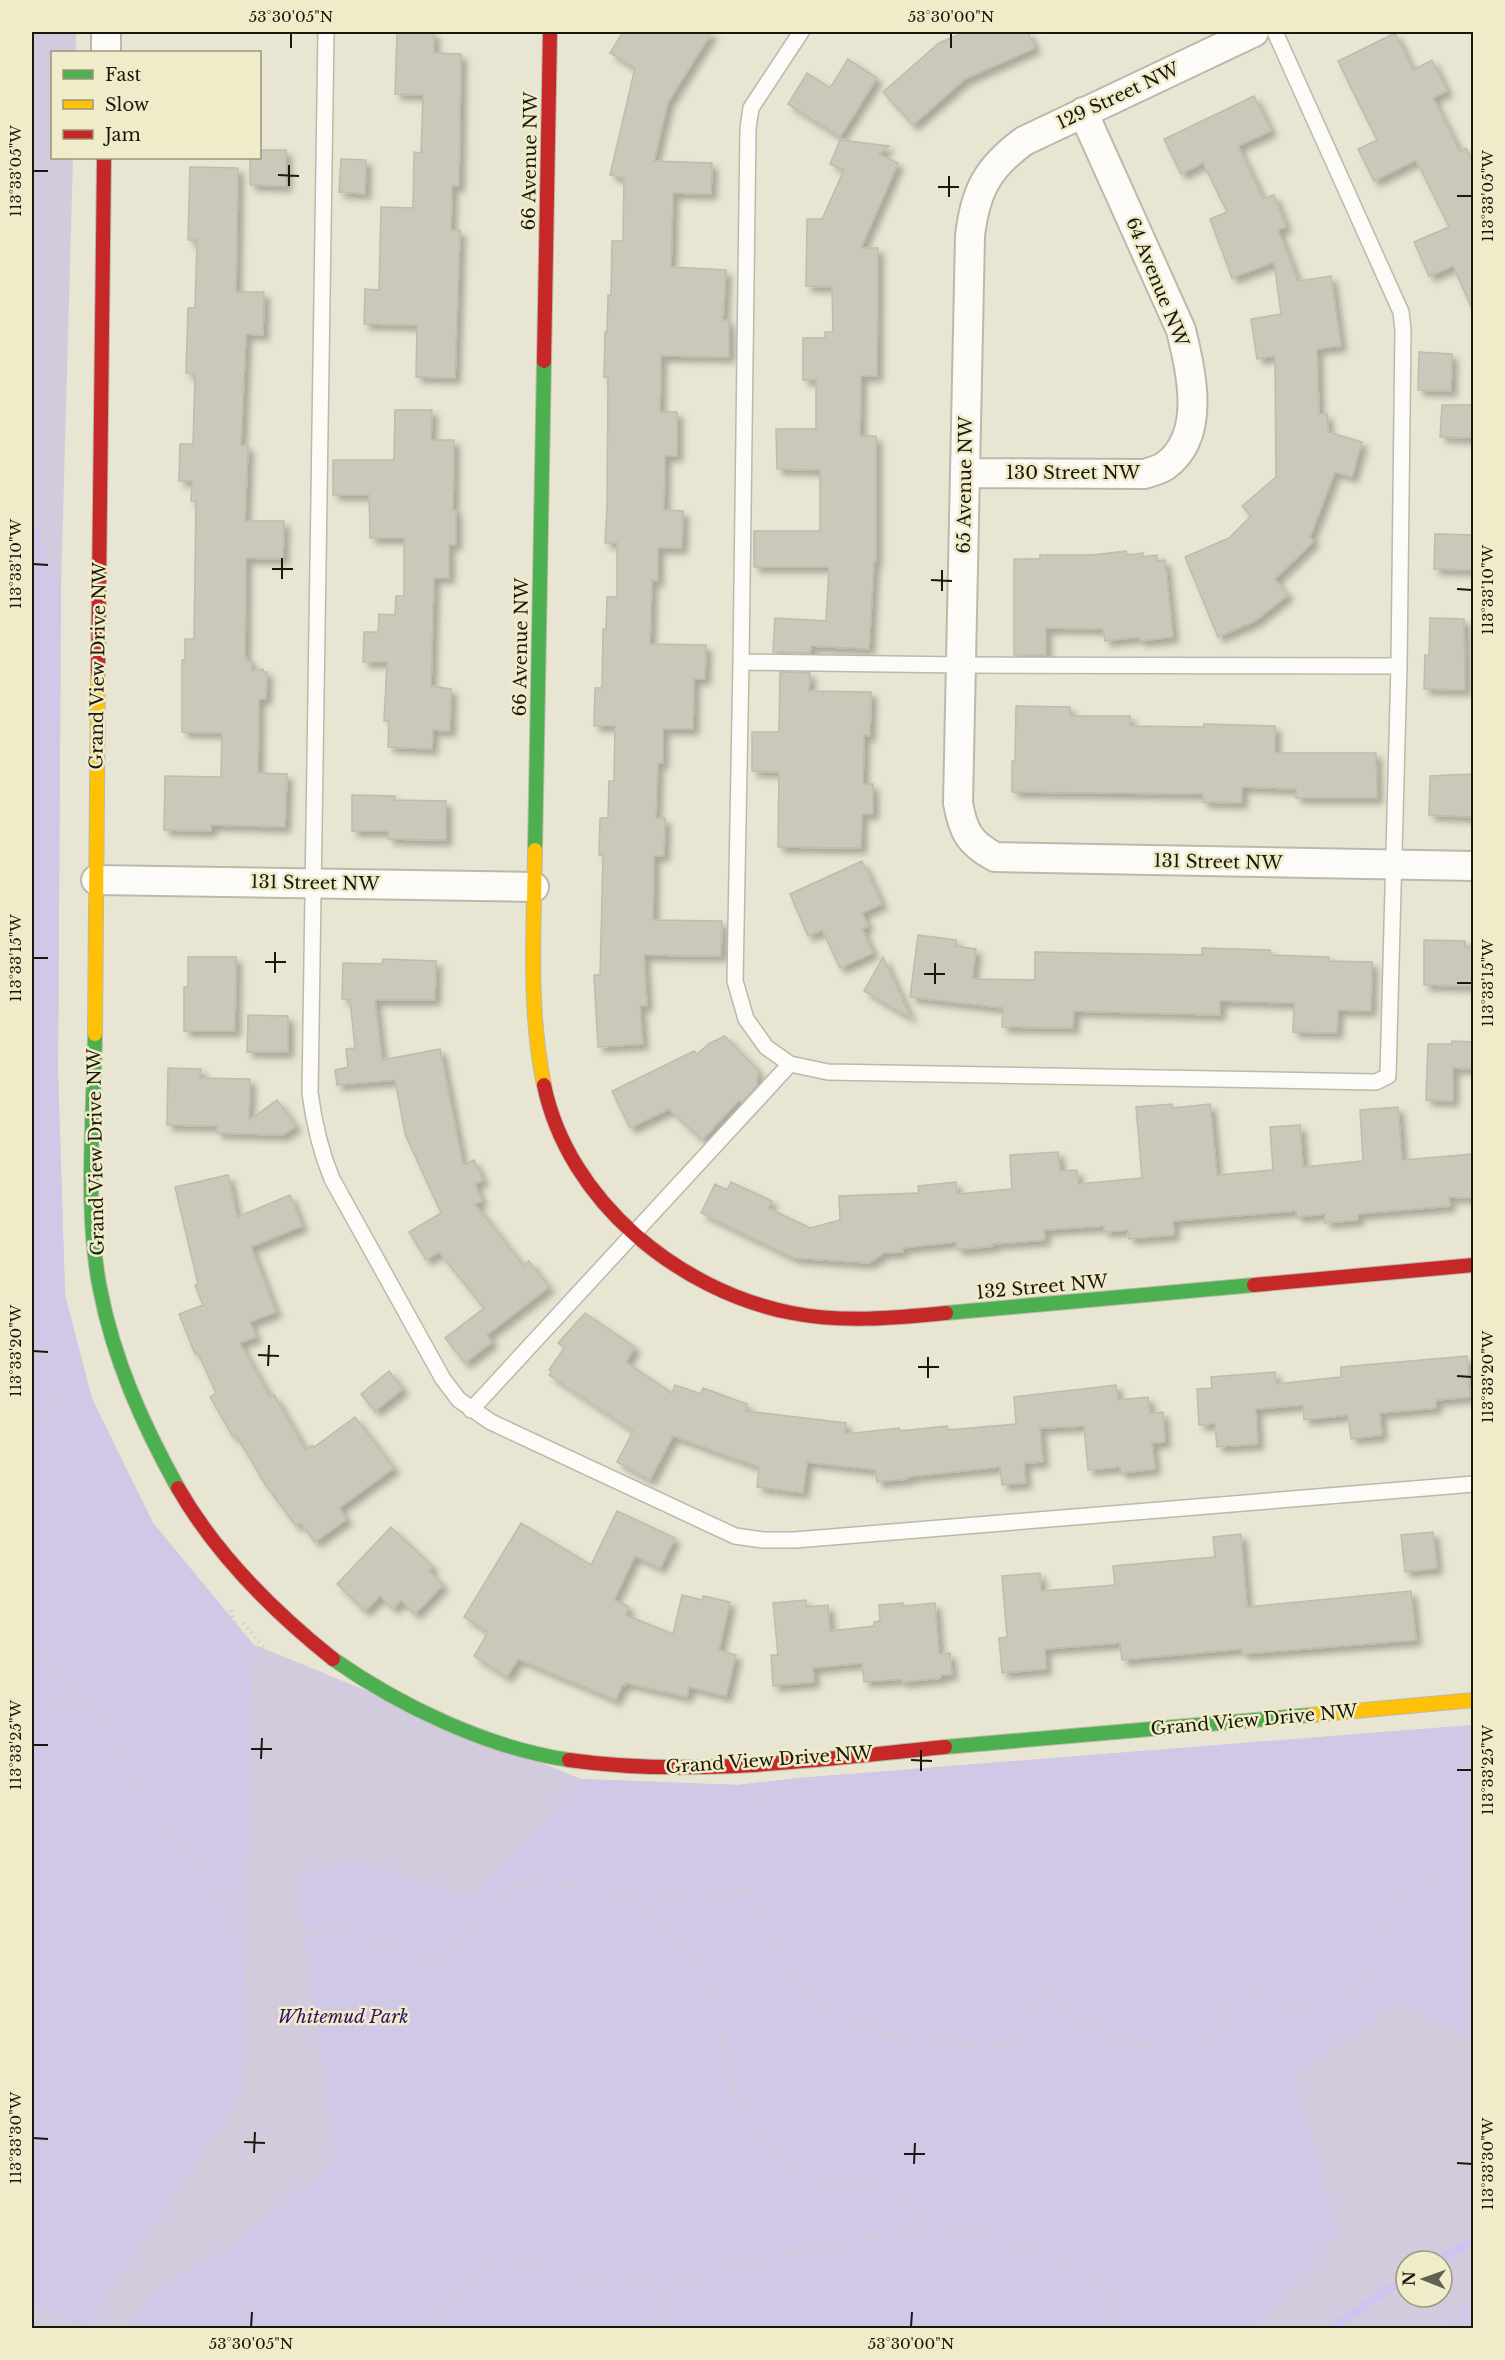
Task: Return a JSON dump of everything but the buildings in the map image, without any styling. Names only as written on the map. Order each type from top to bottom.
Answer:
[{"type":"street","points":[[106,32],[106,51]]},
{"type":"street","name":"66 Avenue NW","points":[[550,32],[534,887],[534,1034],[539,1072],[553,1117],[573,1159],[602,1201],[633,1234]]},
{"type":"street","name":"129 Street NW","points":[[990,171],[1007,153],[1024,141],[1254,32]]},
{"type":"street","name":"64 Avenue NW","points":[[1083,112],[1181,330],[1193,392],[1188,436],[1176,457]]},
{"type":"street","name":"Grand View Drive NW","points":[[104,159],[93,1211],[97,1265],[108,1328],[126,1381],[153,1444],[184,1500],[230,1560],[285,1620],[336,1661],[410,1704],[480,1736],[533,1753],[584,1763],[691,1768],[760,1764],[1473,1700]]},
{"type":"street","name":"65 Avenue NW","points":[[969,838],[962,822],[958,802],[970,236],[973,210],[990,171]]},
{"type":"street","name":"130 Street NW","points":[[965,473],[1135,475],[1163,467],[1176,457]]},
{"type":"street","name":"131 Street NW","points":[[969,838],[981,850],[994,857],[1473,866]]},
{"type":"street","name":"131 Street NW","points":[[96,880],[534,887]]},
{"type":"street","name":"132 Street NW","points":[[633,1234],[681,1269],[722,1292],[779,1311],[835,1319],[907,1317],[1473,1265]]},
{"type":"lane","points":[[326,32],[310,1093],[320,1149],[332,1179],[443,1379],[459,1400],[491,1422],[735,1536],[763,1540],[795,1540],[1473,1484]]},
{"type":"lane","points":[[801,32],[751,108],[748,128],[735,981],[746,1019],[766,1047],[790,1064],[828,1072],[1376,1082],[1388,1076],[1399,666],[1403,342],[1401,312],[1275,32]]},
{"type":"lane","points":[[741,662],[1399,666]]},
{"type":"lane","points":[[471,1410],[790,1064]]},
{"type":"path","points":[[32,1330],[49,1369],[53,1392],[49,1405],[32,1418]]},
{"type":"path","points":[[111,2328],[155,2276],[186,2207],[248,2097],[266,2024],[231,1919],[254,1864],[268,1788],[266,1742],[259,1701],[230,1607],[256,1641],[273,1658],[299,1672]]},
{"type":"path","points":[[32,1648],[53,1672],[89,1701],[105,1722],[135,1785],[210,1884],[235,1910]]},
{"type":"path","points":[[32,1718],[42,1711],[89,1701]]},
{"type":"path","points":[[760,1764],[759,1788],[752,1824],[750,1892],[765,1925],[797,1979],[819,2002],[848,2021],[886,2034],[936,2038],[960,2047],[1010,2045],[1031,2019],[1032,2000],[1046,1991],[1072,2023],[1098,2030],[1126,2042],[1158,2048],[1182,2049],[1202,2045],[1224,2030],[1227,1992],[1237,1983],[1254,1987],[1280,2006],[1309,2005],[1350,1998],[1367,1981],[1382,1952],[1389,1911],[1407,1890],[1433,1876],[1457,1869],[1473,1869]]},
{"type":"path","points":[[254,1864],[327,1850],[525,1791],[543,1781],[533,1778]]},
{"type":"path","points":[[231,1919],[284,1952],[296,1948],[304,1935],[323,1930],[348,1932],[424,1959],[444,1958],[488,1903],[513,1886],[532,1883],[595,1888],[619,1893],[650,1891],[691,1895],[750,1892]]},
{"type":"path","points":[[619,1893],[661,1926],[692,1958],[709,1986],[717,2010],[728,2070],[740,2106],[787,2163],[813,2180],[897,2191],[914,2206],[927,2231]]},
{"type":"path","points":[[427,2328],[475,2273],[489,2263],[505,2259],[562,2276],[593,2280],[635,2283],[683,2281],[720,2269],[904,2230],[963,2233],[1038,2249],[1070,2264],[1100,2283],[1116,2310],[1117,2328]]},
{"type":"path","points":[[652,2328],[665,2298],[683,2281]]},
{"type":"green space","name":"Whitemud Park","points":[[32,32],[76,32],[76,51],[51,51],[51,159],[73,159],[61,587],[58,1070],[65,1295],[92,1399],[153,1523],[253,1644],[581,1779],[738,1785],[799,1778],[1473,1725],[1474,2328],[32,2328]]},
{"type":"green space","points":[[32,516],[61,587],[58,1070],[65,1295],[92,1399],[153,1523],[253,1644],[242,2095],[85,2328],[32,2303]]},
{"type":"green space","name":"Whitemud Park","points":[[1473,1725],[1473,2040],[1399,2002],[1293,2076],[1339,2233],[1254,2328],[126,2328],[158,2286],[221,2254],[336,2160],[296,1875],[357,1859],[473,1897],[581,1779],[738,1785],[799,1778]]},
{"type":"green space","points":[[1473,2298],[1473,2328],[1445,2328],[1445,2321]]},
{"type":"waterway","points":[[1454,2251],[1474,2239]]},
{"type":"waterway","points":[[1332,2328],[1394,2286]]},
{"type":"traffic: fast","points":[[535,850],[544,361]]},
{"type":"traffic: fast","points":[[95,1034],[91,1195],[92,1227],[100,1289],[113,1342],[131,1392],[178,1488]]},
{"type":"traffic: fast","points":[[946,1313],[1254,1285]]},
{"type":"traffic: fast","points":[[333,1659],[387,1693],[446,1723],[507,1746],[569,1760]]},
{"type":"traffic: fast","points":[[945,1747],[1311,1715]]},
{"type":"traffic: slow","points":[[95,1034],[98,673]]},
{"type":"traffic: slow","points":[[535,850],[534,997],[544,1085]]},
{"type":"traffic: slow","points":[[1311,1715],[1474,1700]]},
{"type":"traffic: jam","points":[[544,361],[550,32]]},
{"type":"traffic: jam","points":[[98,673],[104,159]]},
{"type":"traffic: jam","points":[[544,1085],[557,1127],[577,1166],[603,1202],[635,1234],[670,1262],[709,1284],[750,1302],[792,1313],[830,1318],[869,1319],[946,1313]]},
{"type":"traffic: jam","points":[[1254,1285],[1474,1265]]},
{"type":"traffic: jam","points":[[178,1488],[193,1513],[228,1559],[268,1602],[333,1659]]},
{"type":"traffic: jam","points":[[569,1760],[616,1765],[710,1767],[757,1765],[945,1747]]}]
